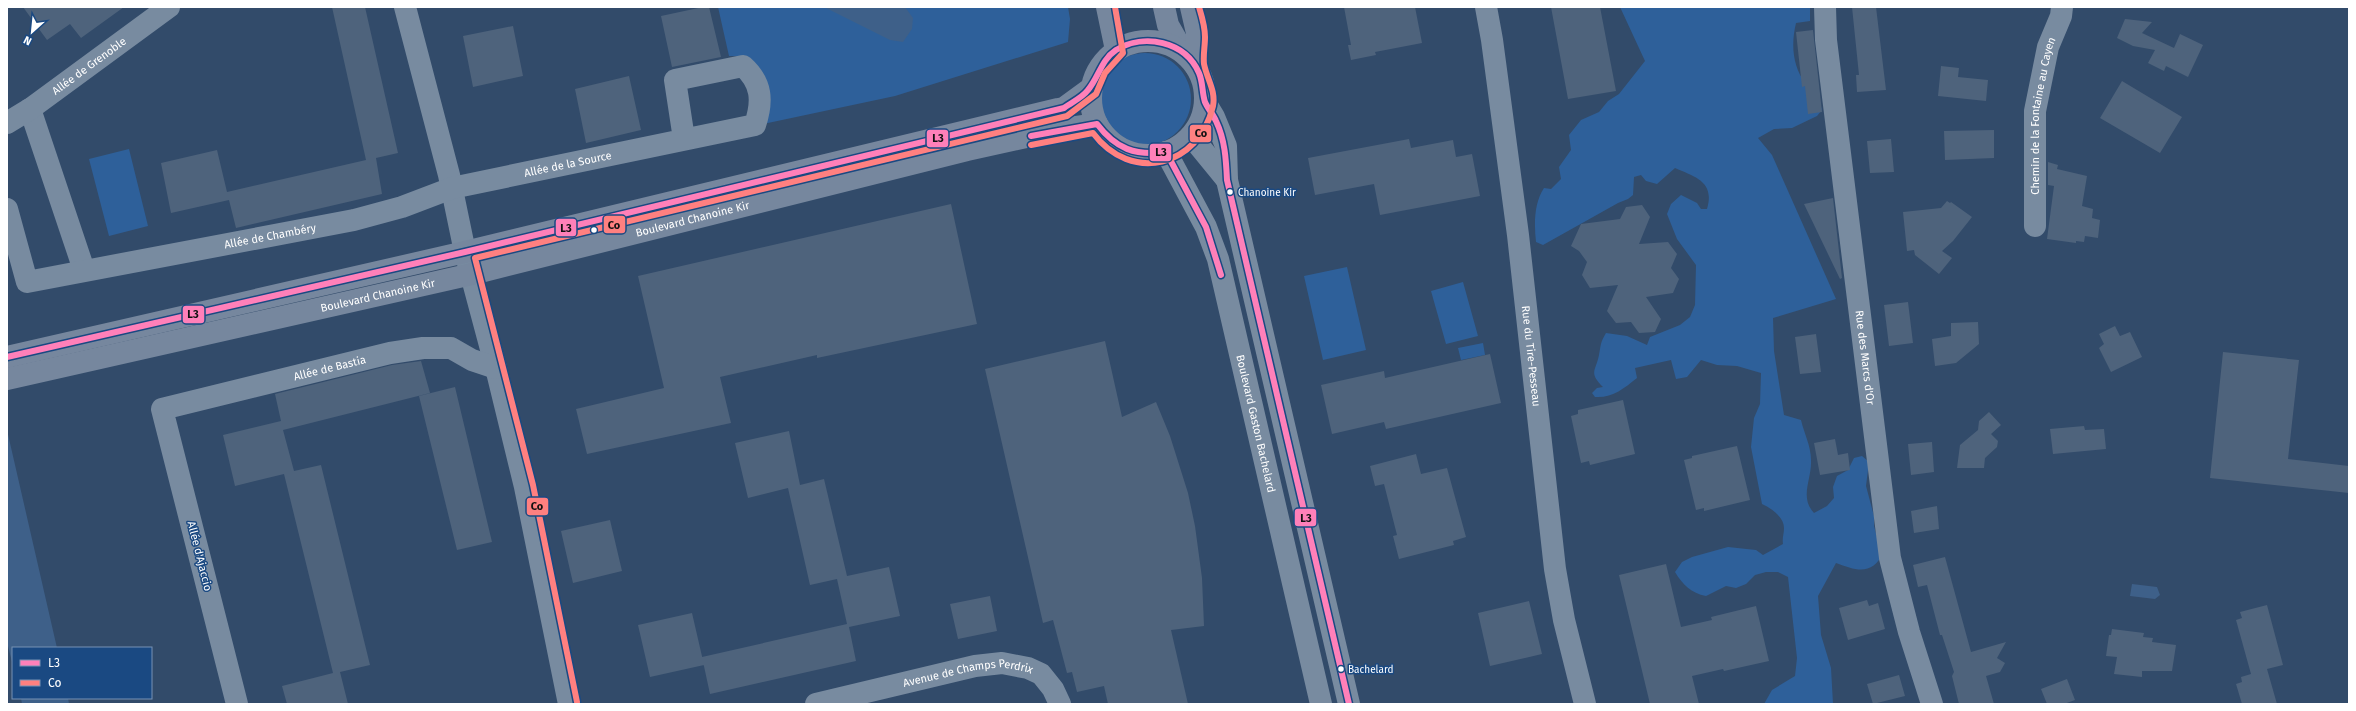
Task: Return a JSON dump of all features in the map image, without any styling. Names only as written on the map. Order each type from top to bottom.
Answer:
[{"type":"main road","points":[[1107,7],[1116,50]]},
{"type":"main road","points":[[1164,7],[1168,24],[1190,60],[1204,84],[1205,102],[1201,120],[1191,136],[1180,146],[1166,152],[1150,155],[1126,152],[1105,136],[1097,124],[1091,105],[1090,89],[1098,69],[1116,50],[1132,43],[1150,40],[1168,44],[1190,60]]},
{"type":"main road","points":[[1190,60],[1197,33],[1191,7]]},
{"type":"main road","name":"Boulevard Chanoine Kir","points":[[7,357],[465,252],[1064,108],[1090,89]]},
{"type":"main road","name":"Boulevard Chanoine Kir","points":[[7,379],[472,274],[944,156],[1063,129],[1097,124]]},
{"type":"street","name":"Allée de Grenoble","points":[[7,123],[30,109],[169,7]]},
{"type":"street","points":[[405,7],[452,188],[465,252],[496,368],[530,510],[569,704]]},
{"type":"street","name":"Rue du Tire-Pesseau","points":[[1486,7],[1492,40],[1518,235],[1555,569],[1564,620],[1585,704]]},
{"type":"street","name":"Rue des Marcs d'Or","points":[[1825,7],[1826,40],[1890,558],[1909,632],[1932,704]]},
{"type":"street","name":"Chemin de la Fontaine au Cayen","points":[[2035,226],[2035,110],[2048,47],[2061,16],[2062,7]]},
{"type":"street","points":[[1205,102],[1214,117],[1226,146],[1227,180],[1349,704]]},
{"type":"street","points":[[30,109],[84,270]]},
{"type":"street","points":[[1191,136],[1227,180]]},
{"type":"street","name":"Allée de la Source","points":[[452,188],[684,139]]},
{"type":"street","name":"Boulevard Gaston Bachelard","points":[[1166,152],[1206,227],[1218,259],[1321,704]]},
{"type":"street","name":"Allée de Chambéry","points":[[7,209],[27,282],[354,220],[402,207],[452,188]]},
{"type":"street","name":"Allée de Bastia","points":[[162,409],[390,352],[424,348],[451,348],[472,360],[496,368]]},
{"type":"street","name":"Allée d'Ajaccio","points":[[162,409],[237,704]]},
{"type":"street","name":"Avenue de Champs Perdrix","points":[[816,704],[885,696],[975,666],[1002,663],[1028,668],[1041,674],[1053,689],[1060,704]]},
{"type":"shaded area","points":[[718,7],[1068,7],[1070,19],[1068,42],[895,96],[754,126],[759,120],[739,56],[729,56]]},
{"type":"shaded area","points":[[824,7],[905,7],[913,18],[912,29],[903,42],[890,40]]},
{"type":"shaded area","points":[[1620,7],[1810,7],[1810,21],[1796,23],[1793,47],[1795,62],[1801,77],[1817,97],[1822,110],[1817,116],[1792,128],[1774,129],[1758,138],[1772,155],[1836,299],[1773,318],[1774,351],[1784,415],[1801,420],[1810,450],[1811,467],[1807,488],[1807,501],[1814,513],[1827,506],[1834,498],[1833,487],[1837,476],[1848,470],[1854,458],[1862,456],[1869,462],[1866,486],[1874,516],[1874,526],[1879,545],[1884,551],[1880,559],[1870,568],[1851,568],[1836,563],[1818,596],[1821,635],[1831,668],[1833,704],[1764,704],[1772,690],[1795,676],[1797,658],[1788,577],[1778,572],[1766,572],[1755,575],[1746,584],[1736,588],[1726,586],[1706,596],[1696,593],[1688,588],[1675,572],[1682,562],[1692,557],[1728,547],[1756,550],[1763,555],[1783,544],[1784,528],[1782,520],[1773,510],[1762,504],[1751,447],[1754,418],[1760,404],[1761,373],[1737,366],[1717,365],[1701,360],[1687,377],[1676,379],[1671,360],[1635,368],[1637,378],[1613,394],[1595,397],[1592,393],[1597,388],[1603,387],[1594,375],[1594,371],[1606,333],[1627,336],[1647,345],[1650,337],[1680,325],[1690,317],[1695,305],[1696,265],[1677,239],[1667,214],[1671,204],[1681,195],[1697,203],[1701,209],[1707,209],[1709,200],[1706,187],[1702,182],[1690,174],[1675,168],[1657,184],[1646,181],[1641,175],[1634,177],[1633,195],[1628,199],[1618,203],[1543,245],[1536,242],[1535,221],[1538,200],[1544,188],[1551,189],[1561,179],[1559,167],[1571,150],[1569,135],[1581,120],[1599,112],[1608,101],[1619,94],[1645,61]]},
{"type":"shaded area","points":[[1145,53],[1162,57],[1177,67],[1187,82],[1191,99],[1187,116],[1177,131],[1162,141],[1145,145],[1128,141],[1113,131],[1103,116],[1099,99],[1103,82],[1113,67],[1128,57]]},
{"type":"shaded area","points":[[129,149],[148,226],[109,236],[89,159]]},
{"type":"shaded area","points":[[1347,267],[1366,350],[1323,360],[1304,276]]},
{"type":"shaded area","points":[[1463,282],[1478,336],[1446,344],[1431,291]]},
{"type":"shaded area","points":[[1483,343],[1485,355],[1461,360],[1458,348]]},
{"type":"shaded area","points":[[7,430],[57,647],[12,647],[12,662],[7,642]]},
{"type":"shaded area","points":[[2132,584],[2157,587],[2160,595],[2155,599],[2130,596]]},
{"type":"shaded area","points":[[21,699],[68,699],[69,704],[22,704]]},
{"type":"building","points":[[23,7],[124,7],[81,38],[70,24],[47,40]]},
{"type":"building","points":[[332,7],[365,7],[398,153],[376,158],[382,194],[236,228],[229,200],[171,213],[161,163],[217,150],[227,192],[366,160]]},
{"type":"building","points":[[709,7],[721,57],[672,67],[661,16]]},
{"type":"building","points":[[1344,7],[1415,7],[1422,43],[1375,52],[1376,55],[1351,60],[1348,45],[1351,45]]},
{"type":"building","points":[[1551,7],[1600,7],[1616,91],[1568,99]]},
{"type":"building","points":[[1852,7],[1876,7],[1886,90],[1857,92],[1856,75],[1859,75]]},
{"type":"building","points":[[2125,19],[2152,22],[2142,33],[2174,48],[2180,34],[2203,45],[2188,77],[2166,66],[2164,71],[2148,63],[2155,50],[2133,46],[2117,38]]},
{"type":"building","points":[[513,26],[523,76],[473,87],[463,36]]},
{"type":"building","points":[[1813,30],[1822,112],[1808,114],[1805,86],[1802,87],[1796,32]]},
{"type":"building","points":[[1941,66],[1959,68],[1958,77],[1988,80],[1986,101],[1938,96]]},
{"type":"building","points":[[629,76],[641,130],[586,143],[575,89]]},
{"type":"building","points":[[2122,81],[2182,117],[2160,153],[2100,118]]},
{"type":"building","points":[[1994,130],[1994,158],[1945,160],[1944,131]]},
{"type":"building","points":[[1409,139],[1411,148],[1453,140],[1456,157],[1472,154],[1480,196],[1380,215],[1374,184],[1315,195],[1308,158]]},
{"type":"building","points":[[1891,139],[1894,172],[1870,173],[1867,141]]},
{"type":"building","points":[[2048,162],[2058,165],[2057,169],[2087,176],[2082,206],[2093,209],[2092,218],[2100,220],[2098,238],[2085,236],[2084,242],[2076,241],[2076,243],[2047,239],[2054,186],[2048,185]]},
{"type":"building","points":[[1833,198],[1842,278],[1840,279],[1804,204]]},
{"type":"building","points":[[1947,201],[1950,203],[1951,202],[1972,217],[1953,241],[1942,251],[1952,258],[1939,274],[1915,255],[1914,250],[1907,251],[1903,212],[1941,208]]},
{"type":"building","points":[[951,204],[977,324],[817,358],[817,355],[720,377],[731,423],[587,454],[576,409],[664,388],[638,276]]},
{"type":"building","points":[[1642,205],[1650,217],[1639,244],[1668,242],[1677,254],[1671,268],[1679,279],[1673,293],[1646,297],[1661,319],[1655,332],[1639,333],[1631,322],[1616,323],[1607,311],[1618,285],[1590,288],[1582,275],[1587,262],[1579,251],[1571,246],[1581,224],[1620,219],[1626,207]]},
{"type":"building","points":[[1908,302],[1913,343],[1889,346],[1884,305]]},
{"type":"building","points":[[1978,322],[1979,344],[1956,363],[1935,366],[1932,339],[1951,336],[1951,323]]},
{"type":"building","points":[[2115,326],[2120,336],[2130,332],[2142,357],[2111,372],[2099,348],[2104,344],[2099,334]]},
{"type":"building","points":[[1816,334],[1821,372],[1800,374],[1795,337]]},
{"type":"building","points":[[1105,341],[1122,417],[1156,402],[1170,436],[1188,493],[1195,526],[1202,578],[1204,626],[1171,630],[1188,704],[1108,704],[1104,686],[1077,692],[1072,672],[1067,673],[1053,620],[1043,623],[985,369]]},
{"type":"building","points":[[2223,352],[2299,360],[2288,459],[2349,466],[2349,493],[2210,478]]},
{"type":"building","points":[[1490,354],[1501,403],[1386,429],[1384,422],[1332,434],[1321,385],[1384,371],[1385,378]]},
{"type":"building","points":[[421,361],[430,393],[283,430],[294,471],[321,465],[370,665],[340,672],[348,704],[287,704],[282,686],[333,673],[284,474],[235,486],[223,435],[281,421],[275,394],[392,365]]},
{"type":"building","points":[[455,387],[492,542],[457,550],[419,396]]},
{"type":"building","points":[[1623,400],[1635,454],[1590,465],[1589,461],[1581,463],[1571,416],[1578,414],[1578,410]]},
{"type":"building","points":[[1989,412],[2001,425],[1991,434],[1998,441],[1997,447],[1985,458],[1984,468],[1957,468],[1960,445],[1978,430],[1979,421]]},
{"type":"building","points":[[2084,426],[2085,430],[2104,429],[2106,449],[2053,454],[2050,429]]},
{"type":"building","points":[[789,431],[800,485],[824,479],[847,576],[889,567],[900,616],[849,627],[856,661],[710,694],[702,657],[847,624],[837,579],[810,585],[788,488],[748,498],[735,443]]},
{"type":"building","points":[[1835,439],[1838,455],[1848,453],[1850,470],[1820,475],[1814,443]]},
{"type":"building","points":[[1932,442],[1934,472],[1911,475],[1908,444]]},
{"type":"building","points":[[1737,446],[1750,500],[1704,511],[1704,508],[1696,510],[1684,460],[1692,458],[1692,456]]},
{"type":"building","points":[[1416,454],[1421,474],[1447,468],[1466,537],[1453,541],[1454,545],[1399,559],[1393,536],[1397,535],[1384,484],[1375,486],[1370,466]]},
{"type":"building","points":[[1937,506],[1939,529],[1914,533],[1911,511]]},
{"type":"building","points":[[610,520],[622,571],[573,583],[561,531]]},
{"type":"building","points":[[1945,557],[1971,652],[2006,642],[1997,658],[2005,663],[2000,672],[1986,676],[1994,704],[1959,704],[1952,676],[1954,672],[1942,635],[1940,635],[1927,585],[1918,587],[1913,565]]},
{"type":"building","points":[[1666,564],[1681,627],[1712,620],[1711,617],[1756,606],[1769,661],[1724,671],[1723,669],[1692,676],[1699,704],[1650,704],[1619,575]]},
{"type":"building","points":[[990,596],[997,631],[958,639],[950,604]]},
{"type":"building","points":[[1867,600],[1869,606],[1878,603],[1885,629],[1848,640],[1839,608]]},
{"type":"building","points":[[1529,601],[1542,654],[1490,666],[1478,613]]},
{"type":"building","points":[[2267,605],[2283,665],[2267,669],[2277,704],[2242,704],[2236,684],[2242,682],[2241,677],[2251,674],[2236,620],[2242,618],[2240,612]]},
{"type":"building","points":[[692,613],[704,665],[650,677],[638,625]]},
{"type":"building","points":[[2112,629],[2144,633],[2143,637],[2153,638],[2152,642],[2176,645],[2172,671],[2142,671],[2142,677],[2114,674],[2117,657],[2106,656],[2109,635],[2111,635]]},
{"type":"building","points":[[1899,675],[1905,696],[1873,704],[1867,684]]},
{"type":"building","points":[[2067,679],[2075,700],[2064,704],[2047,704],[2041,689]]},
{"type":"transit line","name":"Co","points":[[577,702],[533,485],[475,258],[1067,116],[1096,94],[1105,73],[1123,53],[1115,7]]},
{"type":"transit line","name":"Co","points":[[1031,145],[1093,133],[1108,149],[1126,159],[1144,163],[1162,162],[1179,155],[1194,143],[1205,127],[1214,101],[1204,64],[1205,33],[1199,7]]},
{"type":"transit line","name":"L3","points":[[7,357],[465,252],[1064,108],[1086,93],[1103,64],[1116,50],[1139,42],[1151,41],[1163,43],[1174,47],[1193,62],[1200,76],[1205,102],[1215,118],[1223,142],[1227,180],[1349,704]]},
{"type":"transit line","name":"L3","points":[[1031,136],[1097,124],[1111,139],[1127,149],[1145,153],[1166,152],[1206,227],[1221,275]]},
{"type":"place","name":"Chanoine Kir","points":[[1230,192]]},
{"type":"place","name":"Bachelard","points":[[1341,669]]}]
